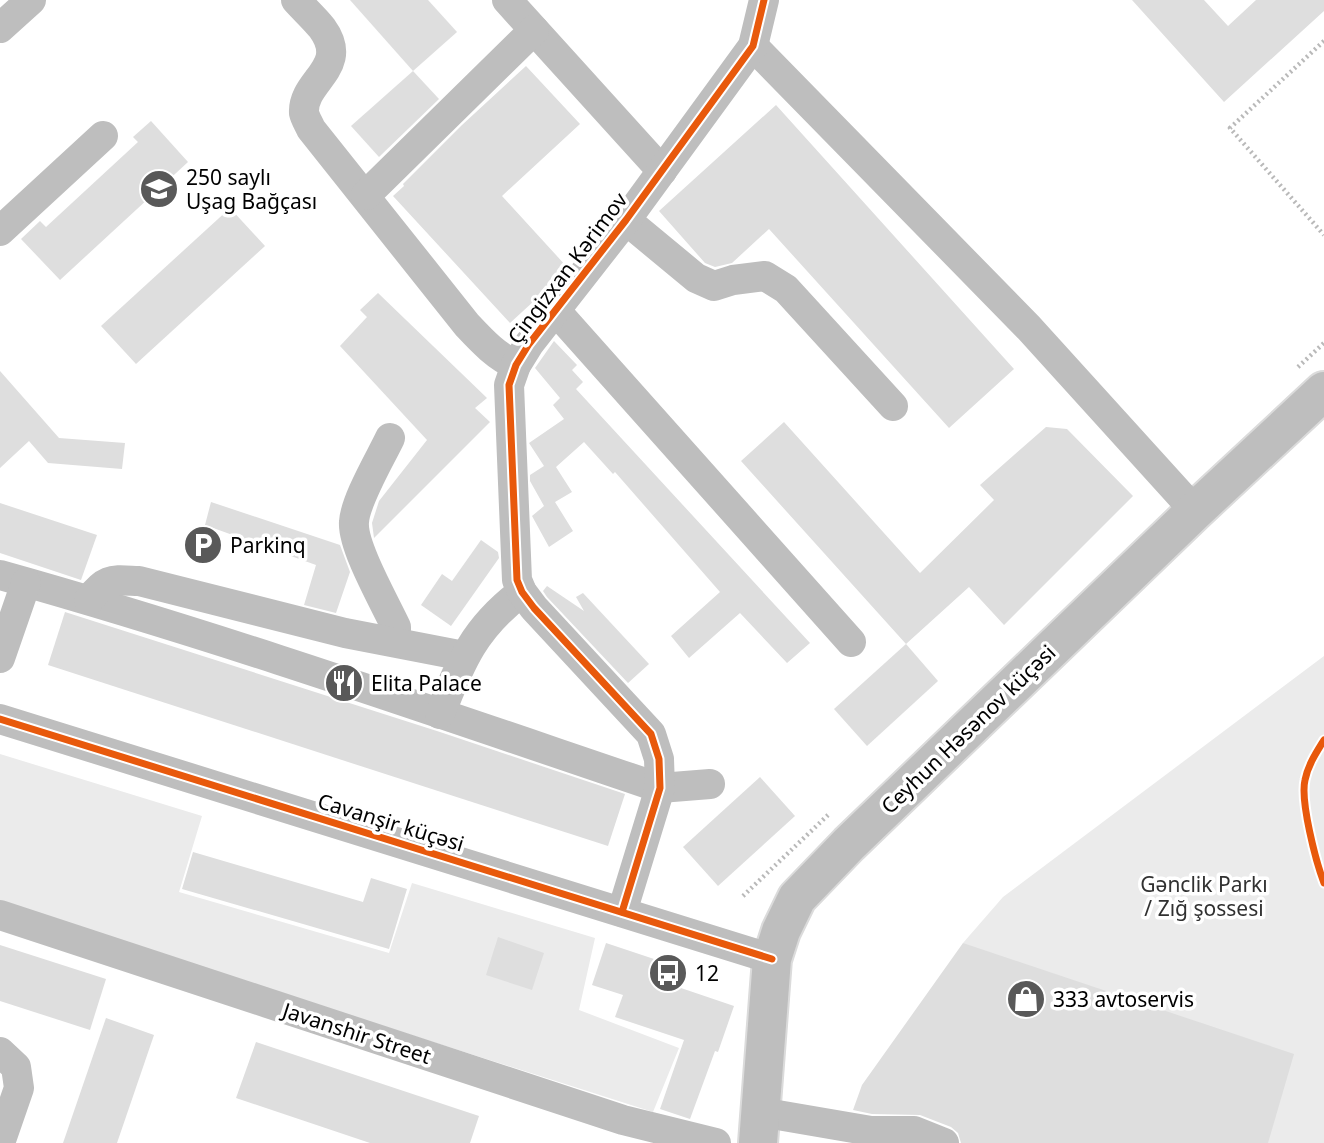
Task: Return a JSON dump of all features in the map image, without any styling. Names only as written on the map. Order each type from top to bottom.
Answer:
[{"type":"main road","name":"Ceyhun Həsənov küçəsi","points":[[759,1128],[772,959],[781,931],[797,898],[1195,511],[1324,391]]},
{"type":"street","points":[[0,27],[31,0]]},
{"type":"street","points":[[296,0],[323,30],[331,46],[331,62],[308,98],[304,114],[311,129],[467,325],[487,347],[516,365]]},
{"type":"street","points":[[507,0],[662,171]]},
{"type":"street","name":"Çingizxan Kərimov","points":[[522,592],[517,580],[509,385],[516,365],[528,344],[626,220],[753,46],[764,0]]},
{"type":"street","points":[[366,195],[534,30]]},
{"type":"street","points":[[753,46],[1029,328],[1195,511]]},
{"type":"street","points":[[0,231],[103,136]]},
{"type":"street","points":[[626,220],[696,278],[713,286],[733,280],[765,276],[786,289],[893,406]]},
{"type":"street","points":[[555,310],[851,642]]},
{"type":"street","points":[[390,438],[358,506],[354,522],[356,540],[396,627],[397,642]]},
{"type":"street","points":[[0,658],[13,579],[89,600],[660,788],[710,784]]},
{"type":"street","points":[[89,600],[100,586],[115,580],[139,581],[345,633],[464,656]]},
{"type":"street","points":[[440,714],[464,656],[499,609],[522,592],[651,734],[659,759],[660,788],[622,912]]},
{"type":"street","name":"Cavanşir küçəsi","points":[[0,719],[772,959]]},
{"type":"street","name":"Javanshir Street","points":[[0,915],[645,1135],[716,1143]]},
{"type":"street","points":[[0,1052],[16,1067],[19,1088],[1,1143]]},
{"type":"street","points":[[759,1128],[914,1131],[944,1143]]},
{"type":"path","points":[[1324,41],[1230,128],[1324,235]]},
{"type":"green space","name":"Gənclik Parkı / Zığ şossesi","points":[[1324,656],[1324,1143],[1268,1143],[963,943],[1003,897]]},
{"type":"green space","points":[[0,754],[202,816],[179,892],[389,953],[412,883],[595,938],[579,1010],[679,1048],[653,1112],[0,904]]},
{"type":"building","points":[[350,0],[428,0],[457,32],[413,71]]},
{"type":"building","points":[[1132,0],[1204,0],[1228,26],[1256,0],[1324,0],[1324,11],[1224,102]]},
{"type":"building","points":[[526,66],[580,124],[502,196],[567,267],[558,279],[510,323],[393,196],[462,125]]},
{"type":"building","points":[[413,71],[439,99],[379,157],[351,126]]},
{"type":"building","points":[[776,105],[1014,369],[949,428],[769,229],[732,263],[715,267],[705,263],[659,211]]},
{"type":"building","points":[[151,121],[188,162],[60,280],[21,239],[40,221],[46,227],[138,142],[133,137]]},
{"type":"building","points":[[230,208],[265,246],[136,364],[101,326]]},
{"type":"building","points":[[378,293],[487,398],[475,408],[490,422],[374,538],[372,523],[379,501],[427,440],[340,346],[367,317],[360,310]]},
{"type":"building","points":[[554,341],[577,365],[572,370],[583,382],[576,389],[810,643],[787,663],[740,613],[689,658],[671,636],[720,592],[615,472],[613,474],[584,442],[556,467],[572,492],[555,502],[573,531],[549,547],[532,516],[544,506],[530,481],[530,475],[544,466],[529,443],[564,419],[553,405],[560,398],[535,368]]},
{"type":"building","points":[[0,371],[59,438],[125,443],[122,469],[48,463],[29,441],[0,468]]},
{"type":"building","points":[[784,422],[920,573],[994,500],[980,485],[1046,427],[1067,429],[1133,496],[1004,625],[969,587],[906,644],[741,461]]},
{"type":"building","points":[[211,502],[340,545],[350,572],[336,613],[304,605],[316,565],[205,525]]},
{"type":"building","points":[[0,503],[97,535],[81,580],[0,553]]},
{"type":"building","points":[[481,540],[498,552],[499,558],[451,626],[421,605],[442,574],[452,581]]},
{"type":"building","points":[[547,586],[584,611],[576,597],[583,593],[649,664],[628,683],[547,597],[543,591]]},
{"type":"building","points":[[65,612],[625,794],[608,846],[48,665]]},
{"type":"building","points":[[906,644],[938,681],[867,746],[834,709]]},
{"type":"building","points":[[760,777],[795,816],[718,886],[683,847]]},
{"type":"building","points":[[193,852],[363,902],[371,878],[407,889],[389,949],[182,889]]},
{"type":"building","points":[[498,937],[544,953],[532,990],[486,975]]},
{"type":"building","points":[[606,943],[684,969],[678,987],[734,1006],[690,1119],[660,1109],[684,1040],[615,1017],[623,995],[592,985]]},
{"type":"building","name":"333 avtoservis","points":[[963,943],[1294,1054],[1268,1143],[961,1143],[958,1133],[951,1127],[920,1115],[872,1114],[853,1110],[862,1085]]},
{"type":"building","points":[[0,945],[106,979],[90,1030],[0,1001]]},
{"type":"building","points":[[106,1018],[154,1035],[117,1143],[63,1143]]},
{"type":"building","points":[[256,1042],[479,1116],[470,1143],[370,1143],[236,1098]]},
{"type":"cycle path","points":[[622,912],[660,788],[659,759],[651,734],[534,608],[517,580],[509,385],[516,365],[529,344],[626,220],[753,46],[764,0]]},
{"type":"cycle path","points":[[0,719],[772,959]]},
{"type":"cycle path","points":[[1324,740],[1308,769],[1304,790],[1310,832],[1324,883]]},
{"type":"place","name":"250 saylı Uşag Bağçası","points":[[159,189]]},
{"type":"place","name":"Parkinq","points":[[203,545]]},
{"type":"place","name":"Elita Palace","points":[[344,683]]},
{"type":"place","name":"12","points":[[668,973]]},
{"type":"place","name":"333 avtoservis","points":[[1026,999]]}]
